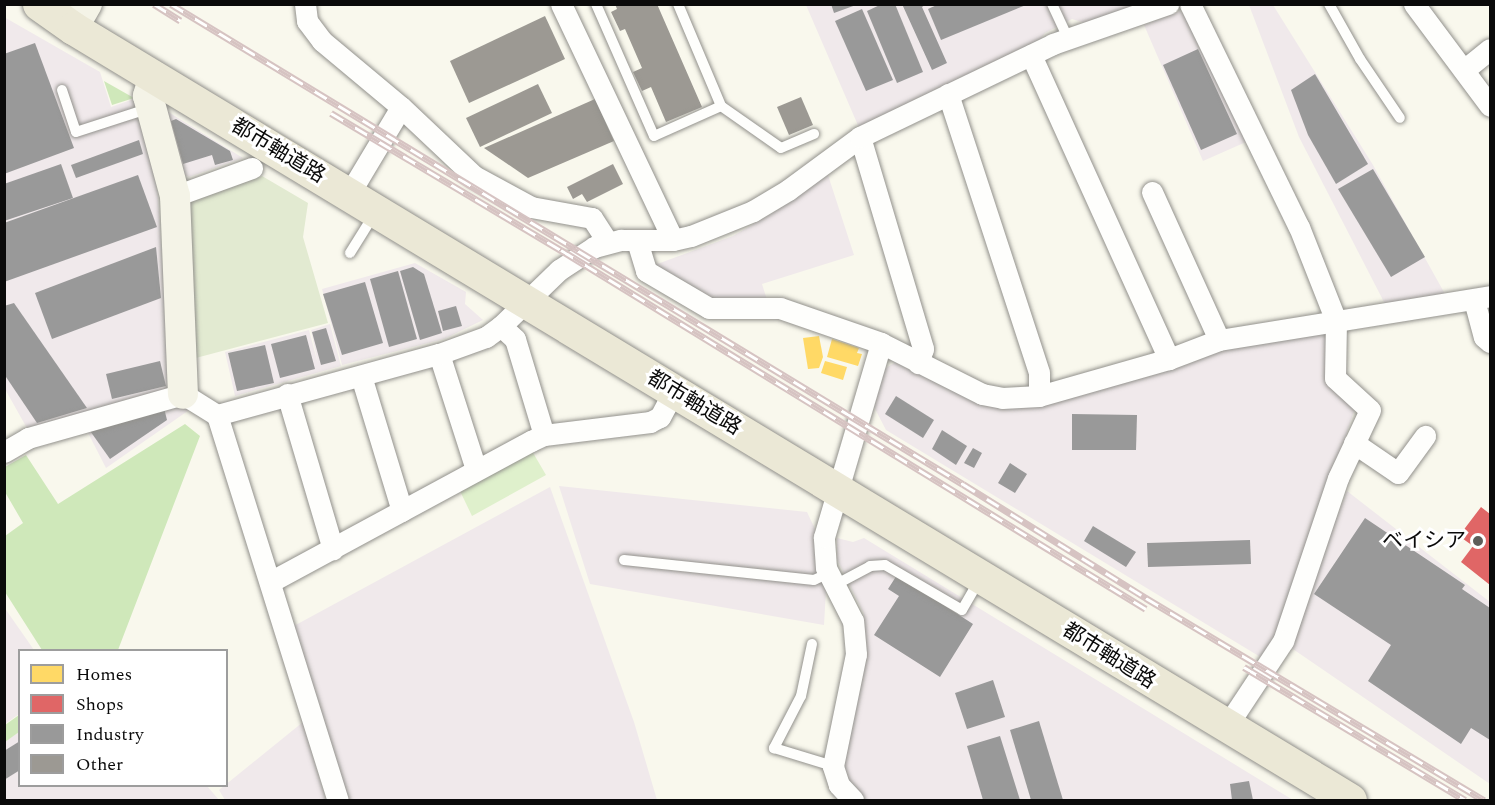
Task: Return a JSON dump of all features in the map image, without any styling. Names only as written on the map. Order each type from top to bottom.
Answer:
[{"type":"main road","name":"都市軸道路","points":[[39,4],[80,16],[153,92],[363,202],[1350,801]]},
{"type":"street","points":[[305,4],[312,30],[401,107],[474,176],[531,207],[592,218],[607,241]]},
{"type":"street","points":[[561,4],[673,240]]},
{"type":"street","points":[[217,415],[439,354],[486,337],[501,326],[559,270],[607,241],[673,240],[753,211],[788,190],[860,137],[1068,39],[1168,4]]},
{"type":"street","points":[[1190,4],[1299,227],[1336,321],[1335,378],[1370,410],[1338,478],[1283,641],[1226,727]]},
{"type":"street","points":[[1414,4],[1491,106]]},
{"type":"street","points":[[1464,70],[1491,49]]},
{"type":"street","points":[[1031,55],[1169,359]]},
{"type":"street","points":[[153,92],[175,196],[183,394]]},
{"type":"street","points":[[948,94],[1039,373],[1039,396]]},
{"type":"street","points":[[363,202],[401,107]]},
{"type":"street","points":[[860,137],[923,349],[918,363]]},
{"type":"street","points":[[175,196],[252,168]]},
{"type":"street","points":[[1152,192],[1220,340]]},
{"type":"street","points":[[637,241],[646,271],[709,308],[780,308],[881,343],[982,394],[1002,398],[1039,396],[1169,359],[1220,340],[1482,298],[1484,337],[1491,342]]},
{"type":"street","points":[[501,326],[515,339],[544,435]]},
{"type":"street","points":[[853,801],[839,784],[833,766],[856,654],[853,621],[832,579],[824,537],[881,343]]},
{"type":"street","points":[[439,354],[476,469]]},
{"type":"street","points":[[361,376],[402,511]]},
{"type":"street","points":[[270,582],[476,469],[544,435],[650,422],[660,417],[674,391]]},
{"type":"street","points":[[4,452],[28,438],[183,394],[217,415],[338,801]]},
{"type":"street","points":[[287,394],[333,549]]},
{"type":"street","points":[[1354,443],[1398,472],[1425,436]]},
{"type":"lane","points":[[596,4],[654,136],[692,124],[721,106]]},
{"type":"lane","points":[[678,4],[721,106],[781,148],[814,134]]},
{"type":"lane","points":[[1052,4],[1068,39]]},
{"type":"lane","points":[[1329,4],[1360,59],[1400,118]]},
{"type":"lane","points":[[62,90],[76,132],[153,92]]},
{"type":"lane","points":[[350,253],[363,202]]},
{"type":"lane","points":[[624,560],[814,580],[832,579],[870,567],[885,565],[962,610],[982,577]]},
{"type":"lane","points":[[812,644],[801,696],[774,748],[833,766]]},
{"type":"shaded area","points":[[806,5],[1152,5],[1091,25],[1072,19],[1045,33],[1037,44],[860,130]]},
{"type":"shaded area","points":[[1249,5],[1273,5],[1373,165],[1445,294],[1385,304],[1299,137]]},
{"type":"shaded area","points":[[1180,11],[1192,22],[1246,142],[1203,161],[1144,25]]},
{"type":"shaded area","points":[[4,17],[100,72],[111,107],[137,98],[158,197],[171,389],[28,430],[5,389]]},
{"type":"shaded area","points":[[165,110],[243,158],[189,177],[178,171]]},
{"type":"shaded area","points":[[828,175],[854,255],[762,284],[768,303],[708,299],[652,266],[733,236],[771,214]]},
{"type":"shaded area","points":[[415,263],[466,292],[465,304],[483,320],[444,339],[342,365],[322,289]]},
{"type":"shaded area","points":[[330,324],[341,366],[235,396],[225,352],[309,330],[318,364],[311,330]]},
{"type":"shaded area","points":[[1320,329],[1328,335],[1357,402],[1278,639],[1262,658],[886,430],[874,407],[884,369],[898,361],[986,406],[1040,403],[1209,348]]},
{"type":"shaded area","points":[[177,402],[192,408],[106,468],[85,427]]},
{"type":"shaded area","points":[[559,486],[807,512],[815,529],[816,565],[826,590],[824,625],[590,584]]},
{"type":"shaded area","points":[[550,487],[634,722],[657,800],[344,800],[292,627]]},
{"type":"shaded area","points":[[1347,491],[1490,602],[1490,784],[1287,645]]},
{"type":"shaded area","points":[[837,538],[853,542],[864,538],[1293,800],[866,800],[843,774],[843,745],[853,705],[864,614],[837,559]]},
{"type":"shaded area","points":[[4,607],[33,649],[18,649],[18,715],[5,724]]},
{"type":"shaded area","points":[[303,722],[326,800],[225,800],[219,790],[228,787],[228,783]]},
{"type":"shaded area","points":[[18,733],[18,787],[208,787],[219,800],[5,800],[4,742]]},
{"type":"green space","points":[[104,81],[134,98],[112,105]]},
{"type":"green space","points":[[262,176],[308,203],[303,237],[328,323],[192,359],[183,203]]},
{"type":"green space","points":[[185,424],[200,436],[118,649],[41,649],[5,592],[5,536],[23,523],[5,492],[5,467],[26,455],[58,504]]},
{"type":"green space","points":[[532,451],[546,475],[472,516],[460,491]]},
{"type":"green space","points":[[18,716],[18,733],[5,742],[5,725]]},
{"type":"building: Homes","points":[[819,336],[823,357],[819,368],[808,369],[803,338]]},
{"type":"building: Homes","points":[[832,339],[859,348],[857,353],[862,354],[858,366],[827,357]]},
{"type":"building: Homes","points":[[825,361],[847,367],[843,380],[821,373]]},
{"type":"building: Shops","name":"ベイシア","points":[[1481,507],[1490,514],[1490,585],[1461,562],[1473,546],[1459,536]]},
{"type":"building: Industry","points":[[831,4],[856,4],[856,5],[834,13]]},
{"type":"building: Industry","points":[[882,4],[895,4],[923,72],[897,83],[867,11]]},
{"type":"building: Industry","points":[[902,4],[926,4],[922,7],[947,63],[932,70]]},
{"type":"building: Industry","points":[[939,4],[1026,5],[941,40],[928,9]]},
{"type":"building: Industry","points":[[862,9],[893,80],[866,91],[835,21]]},
{"type":"building: Industry","points":[[35,43],[74,148],[4,174],[4,54]]},
{"type":"building: Industry","points":[[1198,49],[1237,134],[1201,150],[1163,65]]},
{"type":"building: Industry","points":[[1315,74],[1368,164],[1336,184],[1308,135],[1291,90]]},
{"type":"building: Industry","points":[[176,119],[230,151],[233,160],[215,165],[212,155],[183,164],[171,121]]},
{"type":"building: Industry","points":[[139,140],[143,154],[76,178],[71,165]]},
{"type":"building: Industry","points":[[61,164],[73,198],[4,221],[4,184]]},
{"type":"building: Industry","points":[[1373,169],[1425,257],[1391,277],[1338,189]]},
{"type":"building: Industry","points":[[138,175],[157,227],[4,282],[4,223]]},
{"type":"building: Industry","points":[[156,247],[161,298],[52,339],[35,293]]},
{"type":"building: Industry","points":[[413,267],[424,274],[442,333],[420,340],[400,271]]},
{"type":"building: Industry","points":[[398,271],[417,339],[389,347],[370,279]]},
{"type":"building: Industry","points":[[365,282],[383,343],[342,355],[323,294]]},
{"type":"building: Industry","points":[[14,303],[87,408],[37,423],[4,374],[4,306]]},
{"type":"building: Industry","points":[[456,306],[462,326],[443,331],[438,311]]},
{"type":"building: Industry","points":[[326,328],[336,361],[321,365],[312,332]]},
{"type":"building: Industry","points":[[306,335],[315,369],[280,378],[271,344]]},
{"type":"building: Industry","points":[[265,345],[274,383],[237,391],[228,353]]},
{"type":"building: Industry","points":[[160,361],[166,386],[112,399],[106,374]]},
{"type":"building: Industry","points":[[896,396],[934,420],[923,438],[885,414]]},
{"type":"building: Industry","points":[[164,408],[167,420],[110,459],[88,428]]},
{"type":"building: Industry","points":[[1072,414],[1137,415],[1136,450],[1072,450]]},
{"type":"building: Industry","points":[[942,430],[967,446],[956,465],[932,449]]},
{"type":"building: Industry","points":[[973,448],[982,453],[974,468],[964,463]]},
{"type":"building: Industry","points":[[1010,463],[1027,474],[1015,493],[998,483]]},
{"type":"building: Industry","points":[[1365,518],[1465,585],[1462,589],[1490,608],[1490,740],[1471,728],[1461,744],[1368,681],[1391,645],[1314,594]]},
{"type":"building: Industry","points":[[1093,526],[1136,552],[1126,567],[1084,541]]},
{"type":"building: Industry","points":[[1250,540],[1251,564],[1148,567],[1147,543]]},
{"type":"building: Industry","points":[[897,575],[973,624],[940,677],[874,635],[899,596],[888,589]]},
{"type":"building: Industry","points":[[993,680],[1005,717],[967,729],[955,693]]},
{"type":"building: Industry","points":[[1039,721],[1063,800],[1031,800],[1010,730]]},
{"type":"building: Industry","points":[[1000,736],[1020,800],[983,800],[967,746]]},
{"type":"building: Industry","points":[[18,742],[18,771],[4,780],[4,751]]},
{"type":"building: Industry","points":[[1249,781],[1253,800],[1232,800],[1230,784]]},
{"type":"building: Other","points":[[615,4],[657,4],[702,107],[666,122],[651,87],[642,91],[633,72],[642,68],[625,29],[620,31],[611,12],[617,9]]},
{"type":"building: Other","points":[[545,16],[565,59],[469,103],[450,61]]},
{"type":"building: Other","points":[[538,84],[552,113],[480,147],[466,118]]},
{"type":"building: Other","points":[[801,97],[813,125],[789,135],[777,107]]},
{"type":"building: Other","points":[[595,99],[614,141],[528,178],[484,148]]},
{"type":"building: Other","points":[[613,164],[623,184],[587,202],[582,194],[573,199],[567,187]]},
{"type":"railway","points":[[154,4],[180,20]]},
{"type":"railway","points":[[171,4],[963,484],[1146,598],[1484,800]]},
{"type":"railway","points":[[331,113],[561,250],[1146,609]]},
{"type":"railway","points":[[1244,667],[1465,800]]},
{"type":"place","name":"ベイシア","points":[[1478,541]]}]
